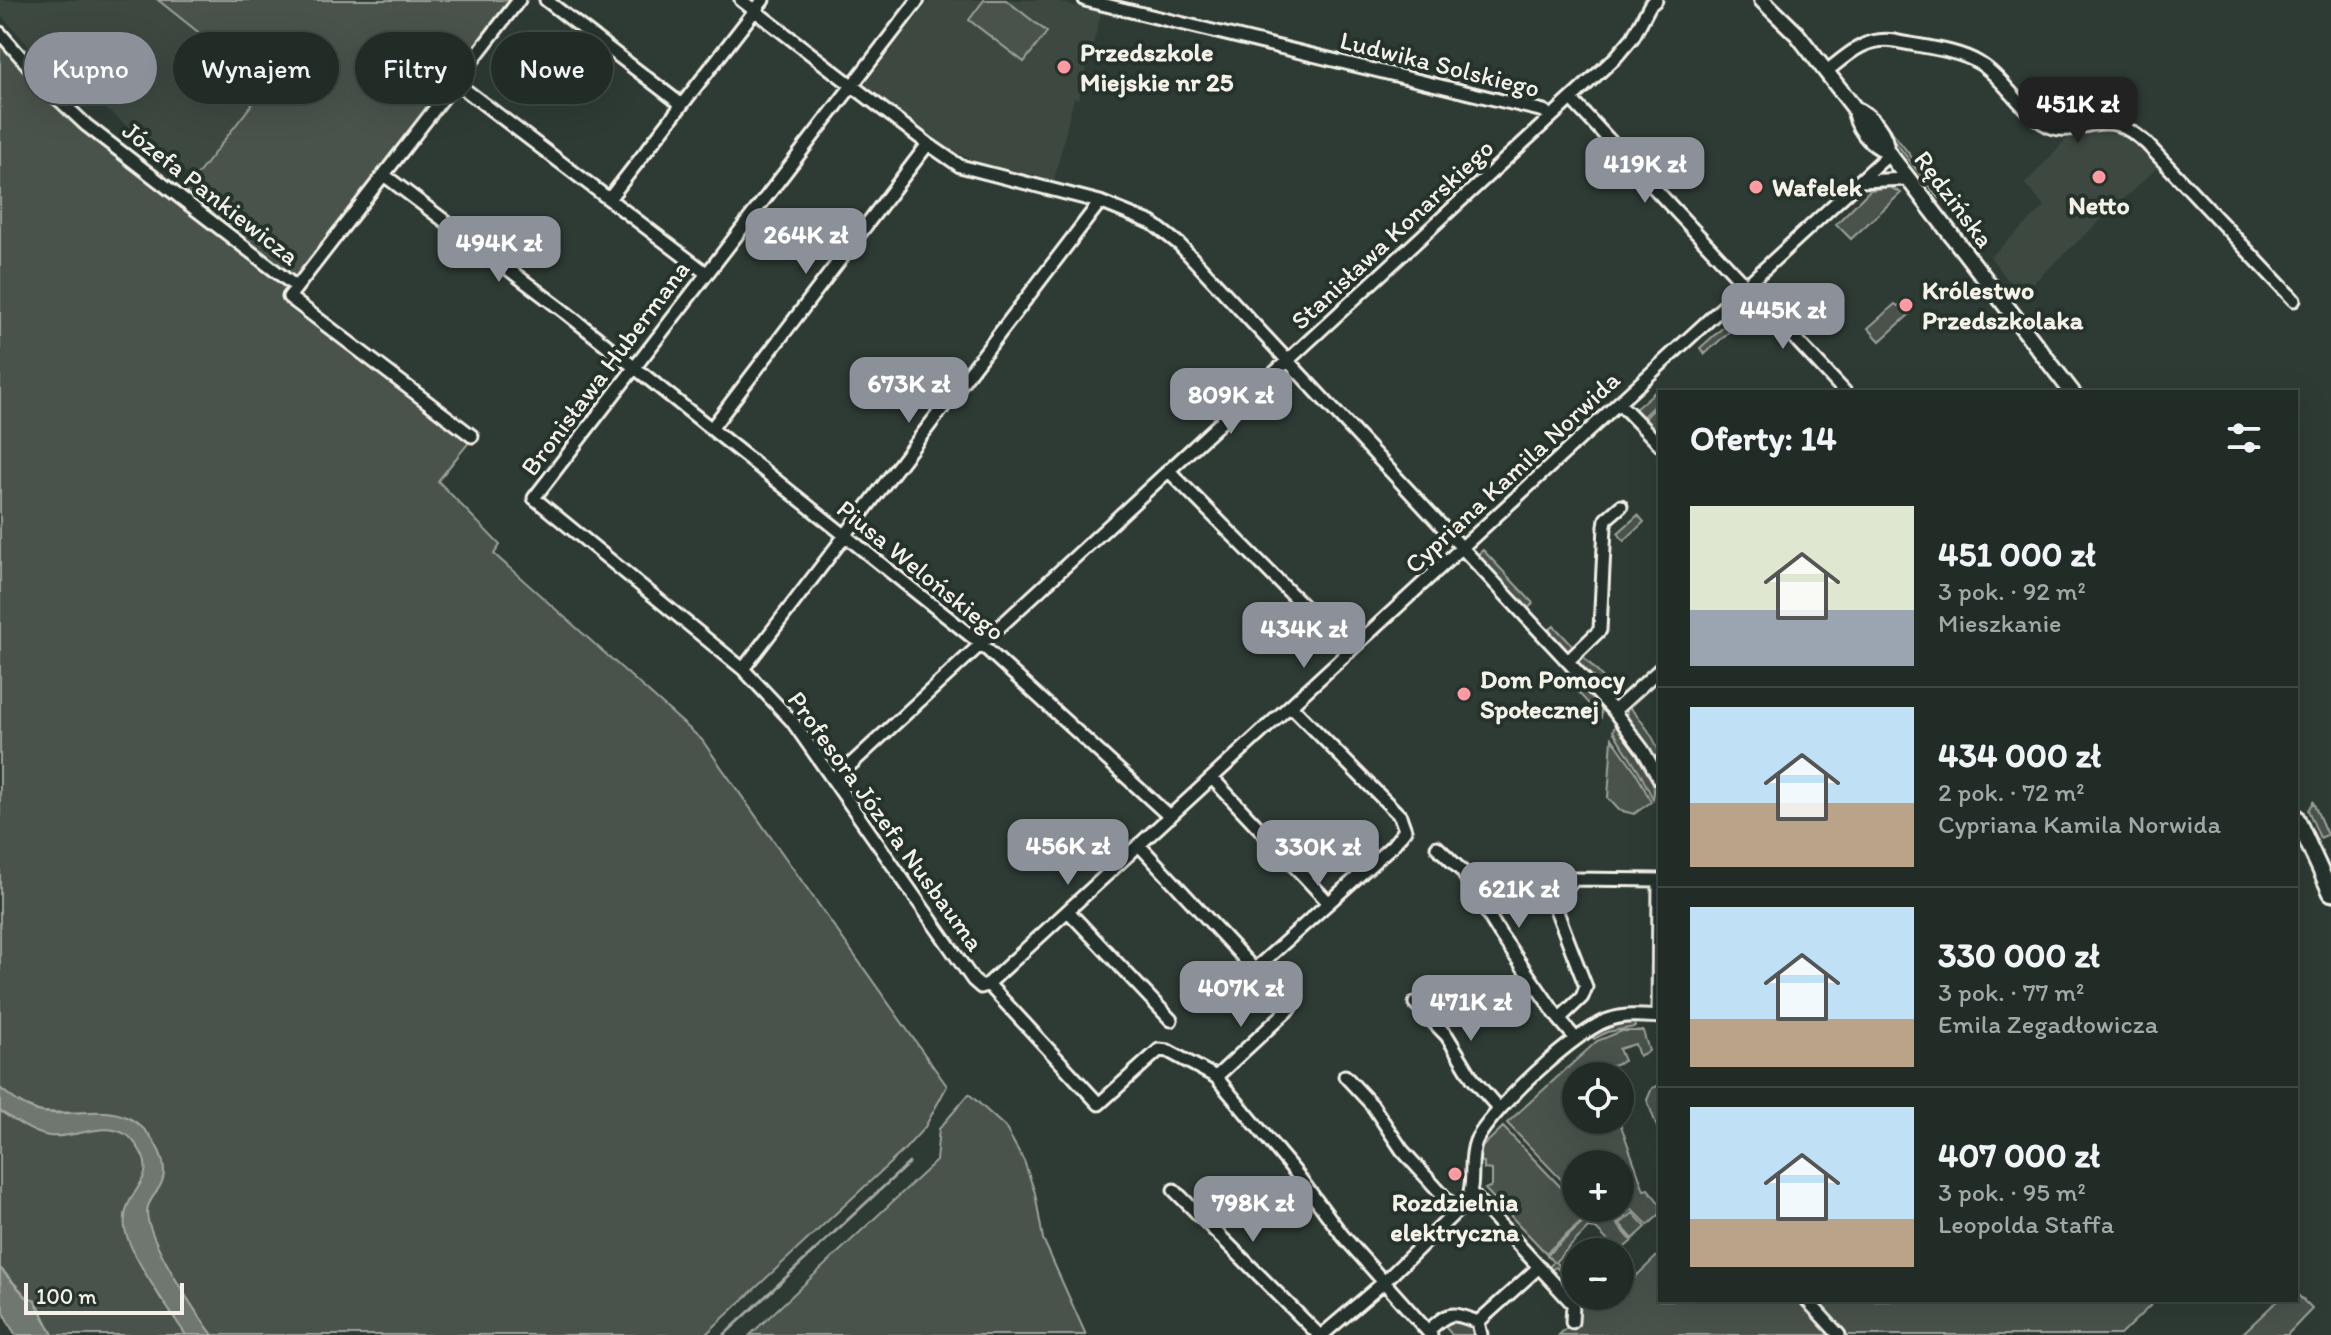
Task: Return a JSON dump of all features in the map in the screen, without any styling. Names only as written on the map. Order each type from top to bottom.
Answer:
[{"type":"main road","name":"Rędzińska","points":[[1762,0],[1797,34],[1827,71],[1855,109],[1856,120],[1875,146],[1888,152],[2070,390]]},
{"type":"main road","points":[[2298,821],[2331,893]]},
{"type":"street","points":[[475,56],[519,0]]},
{"type":"street","points":[[546,0],[682,105]]},
{"type":"street","points":[[741,0],[960,166],[1100,202],[1152,223],[1179,244],[1614,711],[1658,776]]},
{"type":"street","points":[[609,199],[763,0]]},
{"type":"street","name":"Bronisława Hubermana","points":[[534,498],[918,0]]},
{"type":"street","name":"Ludwika Solskiego","points":[[1085,0],[1544,111],[1551,117]]},
{"type":"street","name":"Stanisława Konarskiego","points":[[835,779],[1571,99],[1625,47],[1640,28],[1652,2]]},
{"type":"street","name":"Józefa Pankiewicza","points":[[0,33],[52,93],[86,125],[295,286]]},
{"type":"street","points":[[1827,71],[1861,45],[1883,39],[1895,41],[1978,62],[2038,119],[2055,128],[2104,122],[2121,124],[2146,143],[2294,300]]},
{"type":"street","points":[[475,97],[706,273]]},
{"type":"street","name":"Ludwika Solskiego","points":[[1571,99],[1843,390]]},
{"type":"street","points":[[438,104],[289,297],[472,436]]},
{"type":"street","points":[[711,429],[928,144]]},
{"type":"street","name":"Cypriana Kamila Norwida","points":[[985,986],[1888,152]]},
{"type":"street","name":"Piusa Welońskiego","points":[[384,175],[635,367],[981,644],[1170,817]]},
{"type":"street","points":[[1859,182],[1908,179]]},
{"type":"street","points":[[743,669],[1100,202]]},
{"type":"street","points":[[1619,403],[1658,443]]},
{"type":"street","points":[[1168,470],[1349,652]]},
{"type":"street","name":"Profesora Józefa Nusbauma","points":[[534,498],[743,669],[792,721],[976,984],[985,986],[1099,1104],[1159,1050],[1168,1051],[1216,1077]]},
{"type":"street","points":[[1568,661],[1600,630],[1606,519],[1621,506]]},
{"type":"street","points":[[1614,711],[1658,671]]},
{"type":"street","points":[[1255,969],[1393,845],[1405,830],[1400,816],[1291,706]]},
{"type":"street","points":[[1212,778],[1328,902]]},
{"type":"street","points":[[1139,845],[1290,1008],[1216,1077],[1343,1236],[1430,1333],[1449,1313],[1478,1322]]},
{"type":"street","points":[[1437,847],[1462,871],[1500,934],[1576,1039]]},
{"type":"street","points":[[1559,1019],[1582,997],[1586,987],[1552,903],[1555,896],[1566,884],[1583,878],[1658,880]]},
{"type":"street","points":[[1068,911],[1171,1020]]},
{"type":"street","points":[[1415,1003],[1447,1036],[1473,1079],[1499,1109]]},
{"type":"street","points":[[1174,1190],[1320,1335],[1383,1283],[1467,1201],[1471,1193],[1473,1150],[1485,1126],[1499,1109],[1576,1039],[1597,1024],[1613,1018],[1658,1017]]},
{"type":"street","points":[[1345,1076],[1372,1105],[1402,1150],[1457,1211]]},
{"type":"street","points":[[1471,1193],[1573,1304],[1572,1322]]},
{"type":"street","points":[[1478,1322],[1539,1267]]},
{"type":"street","points":[[1809,1302],[1839,1335]]},
{"type":"street","points":[[1478,1322],[1481,1335]]},
{"type":"shaded area","points":[[0,0],[158,0],[198,32],[173,32],[173,104],[252,104],[194,179],[100,104],[157,104],[157,32],[24,32],[24,41],[0,14]]},
{"type":"shaded area","points":[[158,0],[512,0],[475,49],[475,32],[355,32],[355,104],[431,104],[283,296],[470,441],[438,481],[500,545],[494,554],[702,740],[947,1086],[925,1127],[904,1150],[705,1335],[213,1335],[201,1320],[157,1284],[154,1287],[161,1299],[196,1335],[53,1335],[39,1306],[0,1268],[0,1109],[41,1112],[0,1096],[0,43],[24,69],[24,104],[57,104],[71,119],[115,153],[208,213],[184,192],[252,104],[339,104],[339,32],[198,32]],"holes":[[[43,1112],[90,1113],[99,1116]]]},
{"type":"shaded area","points":[[930,0],[1052,0],[1101,13],[1079,98],[1074,98],[1054,180],[983,163],[954,152],[867,87],[866,83]]},
{"type":"shaded area","points":[[984,0],[1006,0],[1047,32],[1024,62],[969,20]]},
{"type":"shaded area","points":[[2104,127],[2134,138],[2157,168],[2020,295],[1990,257],[2045,207],[2025,184],[2071,134]]},
{"type":"shaded area","points":[[1889,128],[1934,186],[1939,199],[1886,130]]},
{"type":"shaded area","points":[[1890,187],[1901,193],[1851,239],[1836,224],[1870,190]]},
{"type":"shaded area","points":[[1895,304],[1901,304],[1910,314],[1880,341],[1868,328]]},
{"type":"shaded area","points":[[1728,323],[1733,328],[1705,354],[1700,348]]},
{"type":"shaded area","points":[[1659,390],[1658,402],[1641,418],[1634,410]]},
{"type":"shaded area","points":[[1658,405],[1658,437],[1642,420]]},
{"type":"shaded area","points":[[1638,515],[1644,522],[1624,541],[1618,533]]},
{"type":"shaded area","points":[[1483,550],[1533,603],[1527,610],[1476,556]]},
{"type":"shaded area","points":[[1554,626],[1575,648],[1571,652],[1566,652],[1547,632]]},
{"type":"shaded area","points":[[1580,653],[1621,697],[1609,696],[1576,661]]},
{"type":"shaded area","points":[[1577,684],[1595,696],[1601,717],[1573,687]]},
{"type":"shaded area","points":[[1627,705],[1653,738],[1658,761],[1656,762],[1626,719]]},
{"type":"shaded area","points":[[1615,725],[1620,726],[1649,769],[1653,799],[1613,731]]},
{"type":"shaded area","points":[[1612,738],[1636,772],[1651,802],[1634,814],[1619,810],[1608,798]]},
{"type":"shaded area","points":[[2313,802],[2327,835],[2320,838],[2308,810]]},
{"type":"shaded area","points":[[1634,1019],[1635,1027],[1607,1032],[1594,1039],[1590,1033],[1602,1026]]},
{"type":"shaded area","points":[[1622,1031],[1643,1031],[1649,1051],[1639,1056],[1635,1044],[1619,1049],[1624,1061],[1621,1062],[1574,1062],[1597,1041]]},
{"type":"shaded area","points":[[1562,1073],[1562,1134],[1624,1134],[1630,1150],[1562,1150],[1562,1180],[1507,1123]]},
{"type":"shaded area","points":[[1658,1086],[1658,1130],[1647,1100],[1652,1088]]},
{"type":"shaded area","points":[[0,1088],[36,1111],[115,1113],[137,1123],[149,1135],[164,1169],[160,1186],[148,1207],[149,1224],[177,1281],[213,1335],[186,1335],[151,1283],[128,1239],[125,1215],[145,1170],[145,1161],[132,1140],[127,1135],[108,1129],[59,1136],[36,1132],[0,1111]]},
{"type":"shaded area","points":[[969,1094],[1005,1127],[1024,1161],[1035,1193],[1043,1239],[1086,1335],[750,1335],[936,1161],[939,1129]]},
{"type":"shaded area","points":[[1503,1127],[1562,1188],[1562,1222],[1581,1222],[1546,1253],[1485,1189],[1492,1186],[1492,1170],[1484,1169],[1484,1162],[1479,1161],[1482,1147]]},
{"type":"shaded area","points":[[1634,1162],[1644,1190],[1648,1189],[1658,1202],[1658,1216],[1648,1225],[1634,1211]]},
{"type":"shaded area","points":[[1634,1214],[1646,1227],[1632,1238],[1620,1224],[1634,1222]]},
{"type":"shaded area","points":[[1584,1222],[1619,1222],[1617,1224],[1629,1238],[1605,1238],[1596,1229],[1588,1228],[1578,1238],[1566,1238]]},
{"type":"shaded area","points":[[1562,1242],[1562,1255],[1555,1262],[1562,1273],[1556,1267],[1549,1271],[1553,1262],[1547,1255]]},
{"type":"shaded area","points":[[1658,1255],[1658,1302],[2154,1302],[2120,1335],[1559,1335],[1570,1324],[1577,1324],[1578,1311],[1634,1310],[1634,1278]]},
{"type":"shaded area","points":[[0,1268],[26,1297],[34,1299],[53,1335],[16,1335],[4,1311]]},
{"type":"shaded area","points":[[2298,1295],[2312,1309],[2287,1335],[2241,1335],[2276,1302],[2298,1302]]},
{"type":"shaded area","points":[[1448,1318],[1475,1325],[1478,1335],[1452,1335],[1442,1323]]},
{"type":"waterway","points":[[724,1335],[909,1163]]},
{"type":"place","name":"Przedszkole Miejskie nr 25","points":[[1064,67]]},
{"type":"place","name":"Netto","points":[[2099,177]]},
{"type":"place","name":"Wafelek","points":[[1756,187]]},
{"type":"place","name":"Królestwo Przedszkolaka","points":[[1906,305]]},
{"type":"place","name":"Dom Pomocy Społecznej","points":[[1464,694]]},
{"type":"place","name":"Rozdzielnia elektryczna","points":[[1455,1174]]}]
